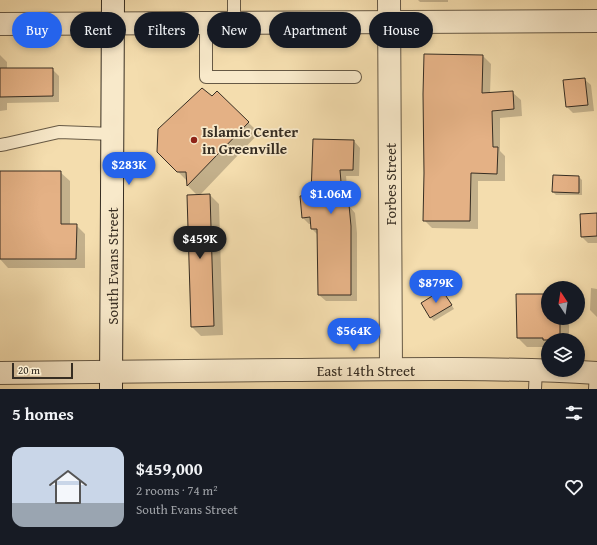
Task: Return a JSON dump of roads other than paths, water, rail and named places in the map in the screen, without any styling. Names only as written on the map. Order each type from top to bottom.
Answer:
[{"type":"street","name":"South Evans Street","points":[[113,0],[113,12]]},
{"type":"street","name":"Forbes Street","points":[[389,0],[389,12]]},
{"type":"street","points":[[433,22],[597,21]]},
{"type":"street","points":[[261,23],[369,22]]},
{"type":"street","points":[[0,24],[70,23]]},
{"type":"street","points":[[126,23],[206,23]]},
{"type":"street","name":"South Evans Street","points":[[111,381],[113,48]]},
{"type":"street","name":"Forbes Street","points":[[389,48],[391,369]]},
{"type":"street","name":"East 14th Street","points":[[0,373],[111,381],[391,369],[535,380],[596,378]]},
{"type":"lane","points":[[234,0],[234,12]]},
{"type":"lane","points":[[206,23],[206,77],[355,77]]},
{"type":"lane","points":[[0,144],[59,132],[113,134]]},
{"type":"place","name":"Islamic Center in Greenville","points":[[194,140]]}]
